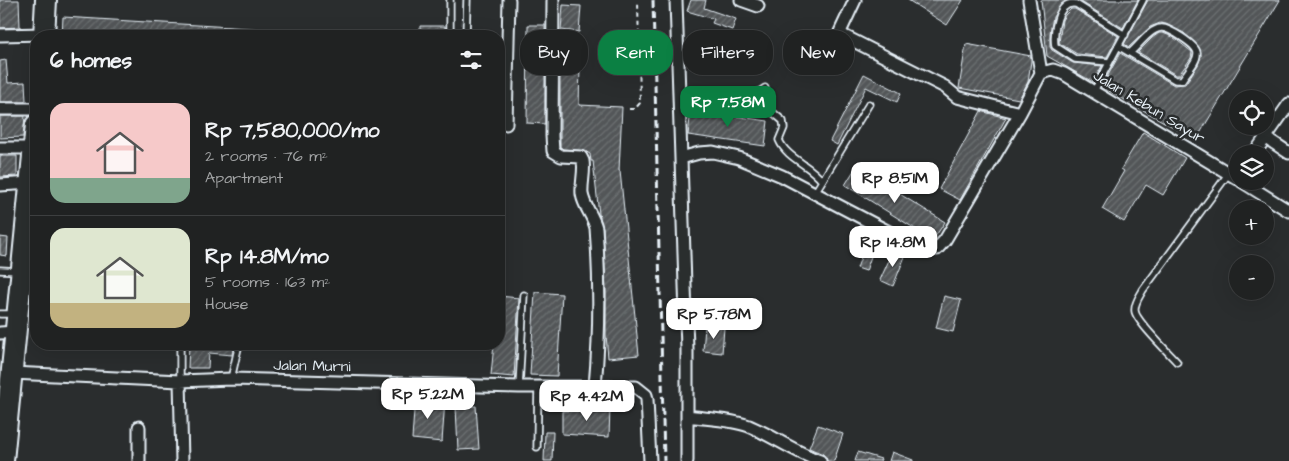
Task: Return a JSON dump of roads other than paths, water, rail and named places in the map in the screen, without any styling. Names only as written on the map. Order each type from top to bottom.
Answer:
[{"type":"highway","points":[[44,30],[46,0]]},
{"type":"highway","points":[[2,456],[12,373],[8,323],[30,231]]},
{"type":"street","points":[[506,124],[509,0]]},
{"type":"street","points":[[553,0],[552,146],[553,151],[557,154],[581,157],[583,161],[582,194],[586,206],[594,218],[596,228],[600,296],[595,386]]},
{"type":"street","points":[[676,0],[688,349],[687,461]]},
{"type":"street","points":[[741,0],[758,6]]},
{"type":"street","points":[[855,0],[840,32],[844,36],[945,87],[957,97],[1020,113]]},
{"type":"street","points":[[681,158],[694,154],[713,152],[739,158],[782,176],[910,243],[927,249],[937,249],[945,240],[1020,113],[1041,73],[1029,0]]},
{"type":"street","points":[[0,36],[30,35]]},
{"type":"street","name":"Jalan Kebun Sayur","points":[[1041,73],[1053,70],[1064,74],[1229,173]]},
{"type":"street","points":[[1260,145],[1289,104]]},
{"type":"street","points":[[0,109],[30,109]]},
{"type":"street","points":[[0,148],[30,137]]},
{"type":"street","points":[[1265,137],[1289,153]]},
{"type":"street","points":[[0,185],[30,183]]},
{"type":"street","name":"Jalan Kebun Sayur","points":[[1256,190],[1289,211]]},
{"type":"street","name":"Jalan Murni","points":[[12,373],[180,381],[231,379],[519,387],[595,386],[636,388],[642,391],[648,399],[650,461]]},
{"type":"street","points":[[180,381],[182,461]]},
{"type":"street","points":[[687,416],[749,426],[804,455],[820,461]]},
{"type":"street","points":[[139,427],[139,461]]},
{"type":"lane","points":[[450,0],[450,30]]},
{"type":"lane","points":[[466,30],[467,0]]},
{"type":"lane","points":[[1094,91],[1143,0]]},
{"type":"lane","points":[[1109,62],[1075,59],[1055,46],[1054,40],[1059,14],[1063,6],[1071,1],[1125,34]]},
{"type":"lane","points":[[1118,46],[1179,81],[1191,66],[1197,53],[1195,46],[1167,28],[1154,30],[1131,52]]},
{"type":"lane","points":[[765,88],[759,92],[757,99],[783,121],[784,128],[780,140],[781,144],[796,159],[814,171],[822,181]]},
{"type":"lane","points":[[814,194],[869,104]]},
{"type":"lane","points":[[1178,362],[1143,324],[1135,313],[1135,304],[1143,290],[1229,186]]},
{"type":"lane","points":[[0,270],[21,271]]},
{"type":"lane","points":[[519,387],[524,295]]},
{"type":"lane","points":[[180,350],[180,381]]},
{"type":"lane","points":[[231,379],[238,350]]},
{"type":"lane","points":[[537,447],[538,387]]},
{"type":"railway","points":[[653,0],[664,461]]}]
